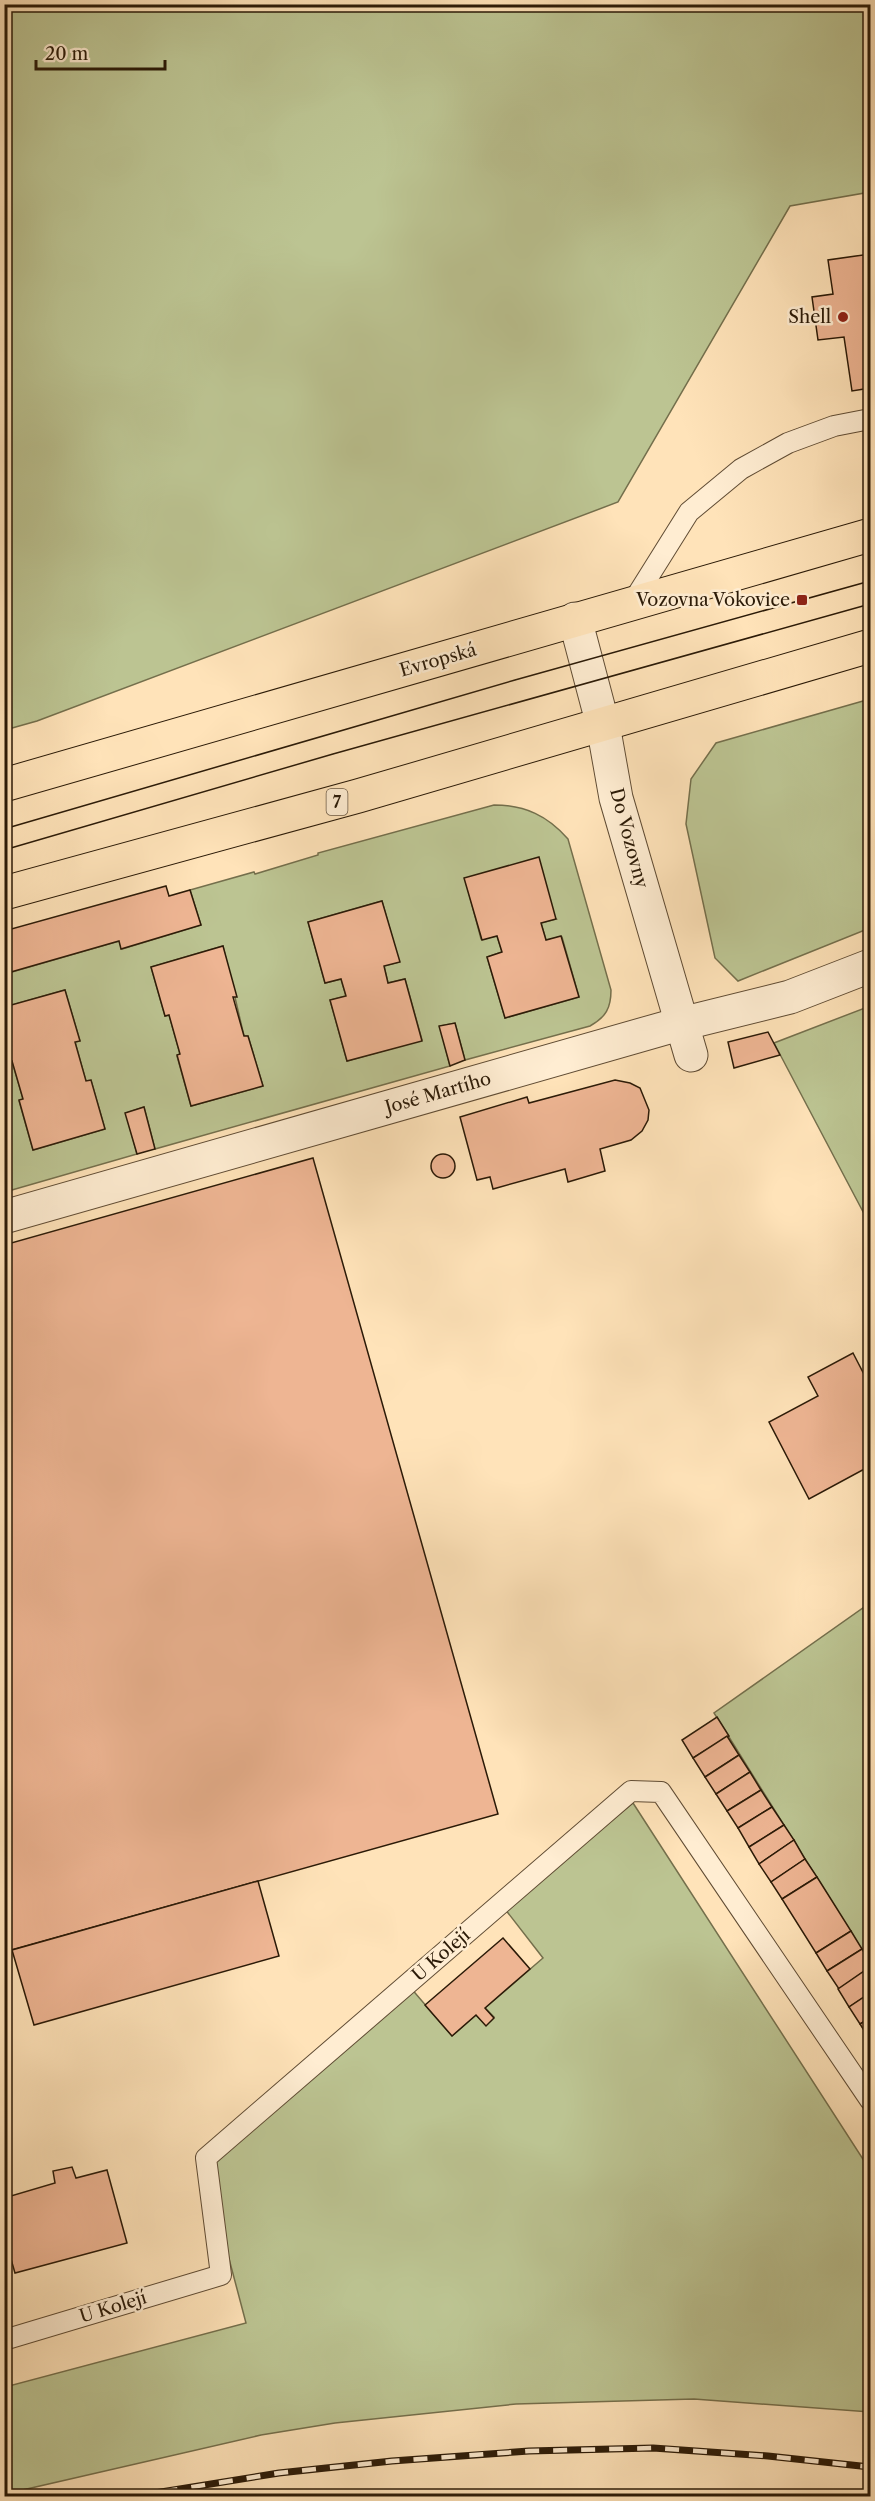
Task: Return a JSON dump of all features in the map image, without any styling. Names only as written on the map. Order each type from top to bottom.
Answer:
[{"type":"main road","name":"Evropská","points":[[4,785],[870,535]]},
{"type":"main road","name":"7","points":[[4,893],[358,796],[870,646]]},
{"type":"street","name":"Do Vozovny","points":[[575,619],[603,724],[619,807],[691,1055]]},
{"type":"street","name":"José Martího","points":[[4,1217],[682,1023],[790,997],[870,966]]},
{"type":"lane","points":[[632,603],[689,512],[741,469],[788,443],[834,426],[870,419]]},
{"type":"lane","name":"U Kolejí","points":[[4,2340],[221,2275],[206,2158],[631,1791],[661,1792],[870,2100]]},
{"type":"green space","points":[[5,4],[870,5],[870,192],[790,206],[618,502],[37,721],[5,730]]},
{"type":"green space","points":[[870,699],[870,928],[738,981],[715,958],[686,824],[691,779],[716,743]]},
{"type":"green space","points":[[494,805],[516,807],[535,813],[552,824],[568,839],[611,990],[610,1002],[606,1011],[590,1026],[465,1060],[455,1023],[440,1026],[450,1066],[155,1149],[144,1107],[126,1113],[137,1154],[5,1192],[4,1050],[12,1061],[23,1099],[19,1101],[33,1150],[105,1129],[91,1080],[86,1081],[75,1042],[80,1041],[65,990],[5,1007],[5,974],[119,941],[122,949],[201,925],[190,890],[254,872],[255,874],[318,855],[318,853]],"holes":[[[465,878],[556,919],[541,923],[546,940],[562,937],[579,997],[505,1018],[487,957],[502,952],[497,936],[481,939]],[[382,901],[399,962],[384,966],[388,983],[405,979],[422,1040],[347,1061],[330,1000],[346,996],[341,979],[325,983],[308,922]],[[223,946],[244,1036],[248,1036],[263,1086],[191,1106],[177,1056],[180,1054],[169,1015],[165,1016],[151,967]]]},
{"type":"green space","points":[[870,1006],[870,1225],[774,1043]]},
{"type":"green space","points":[[870,1603],[870,1963],[714,1713]]},
{"type":"green space","points":[[633,1803],[870,2170],[870,2412],[694,2399],[516,2404],[335,2423],[261,2435],[5,2494],[5,2387],[246,2323],[204,2164],[410,1987],[452,2036],[476,2015],[486,2025],[494,2017],[485,2008],[543,1958],[505,1909]]},
{"type":"building","name":"Shell","points":[[870,254],[870,388],[852,391],[844,337],[818,340],[812,297],[833,294],[828,260]]},
{"type":"building","points":[[539,857],[556,919],[541,923],[546,940],[561,936],[579,997],[505,1018],[487,957],[502,952],[497,936],[482,940],[464,878]]},
{"type":"building","points":[[166,886],[169,896],[190,890],[201,925],[121,949],[119,941],[4,974],[4,931]]},
{"type":"building","points":[[382,901],[400,962],[384,966],[388,983],[405,979],[422,1041],[347,1061],[330,1000],[346,996],[341,979],[325,983],[308,922]]},
{"type":"building","points":[[223,946],[237,997],[233,997],[244,1036],[248,1036],[263,1086],[191,1106],[169,1015],[165,1016],[151,967]]},
{"type":"building","points":[[65,990],[80,1041],[75,1042],[86,1081],[91,1080],[105,1129],[33,1150],[19,1100],[23,1099],[12,1061],[8,1062],[4,1050],[4,1007]]},
{"type":"building","points":[[455,1023],[465,1060],[450,1066],[439,1026]]},
{"type":"building","points":[[768,1032],[780,1055],[734,1068],[728,1042]]},
{"type":"building","points":[[615,1080],[640,1088],[649,1110],[648,1120],[642,1131],[631,1140],[600,1149],[605,1171],[568,1182],[565,1169],[493,1189],[490,1177],[477,1180],[460,1117],[527,1097],[529,1103]]},
{"type":"building","points":[[144,1107],[155,1149],[137,1154],[125,1113]]},
{"type":"building","points":[[443,1154],[451,1158],[455,1166],[451,1174],[443,1178],[435,1174],[431,1166],[435,1158]]},
{"type":"building","points":[[313,1158],[498,1814],[4,1952],[4,1245]]},
{"type":"building","points":[[853,1353],[870,1386],[870,1466],[809,1499],[769,1422],[818,1396],[808,1377]]},
{"type":"building","points":[[717,1717],[729,1736],[693,1758],[682,1740]]},
{"type":"building","points":[[727,1736],[739,1755],[705,1777],[693,1758]]},
{"type":"building","points":[[739,1755],[750,1772],[716,1794],[705,1777]]},
{"type":"building","points":[[750,1772],[761,1790],[727,1811],[716,1794]]},
{"type":"building","points":[[761,1790],[772,1807],[738,1828],[727,1811]]},
{"type":"building","points":[[772,1807],[784,1825],[749,1847],[738,1828]]},
{"type":"building","points":[[784,1825],[794,1840],[759,1864],[749,1847]]},
{"type":"building","points":[[794,1840],[805,1859],[771,1882],[759,1864]]},
{"type":"building","points":[[805,1859],[817,1877],[782,1899],[771,1882]]},
{"type":"building","points":[[817,1877],[851,1931],[816,1953],[782,1899]]},
{"type":"building","points":[[258,1881],[279,1956],[34,2025],[12,1950]]},
{"type":"building","points":[[851,1931],[862,1949],[827,1971],[816,1953]]},
{"type":"building","points":[[503,1938],[530,1969],[485,2008],[494,2018],[486,2026],[476,2015],[452,2036],[425,2005]]},
{"type":"building","points":[[862,1949],[870,1967],[839,1989],[827,1971]]},
{"type":"building","points":[[870,1967],[870,1993],[849,2007],[838,1989]]},
{"type":"building","points":[[870,1993],[870,2018],[860,2024],[849,2007]]},
{"type":"building","points":[[870,2018],[870,2040],[860,2024]]},
{"type":"building","points":[[72,2167],[76,2178],[107,2170],[127,2243],[15,2273],[4,2235],[4,2198],[55,2183],[53,2171]]},
{"type":"tram line","points":[[4,829],[515,680],[870,581]]},
{"type":"tram line","points":[[4,850],[333,754],[870,604]]},
{"type":"railway","points":[[136,2496],[279,2473],[392,2461],[529,2451],[653,2448],[768,2456],[870,2467]]},
{"type":"place","name":"Shell","points":[[843,317]]},
{"type":"place","name":"Vozovna Vokovice","points":[[802,600]]}]
